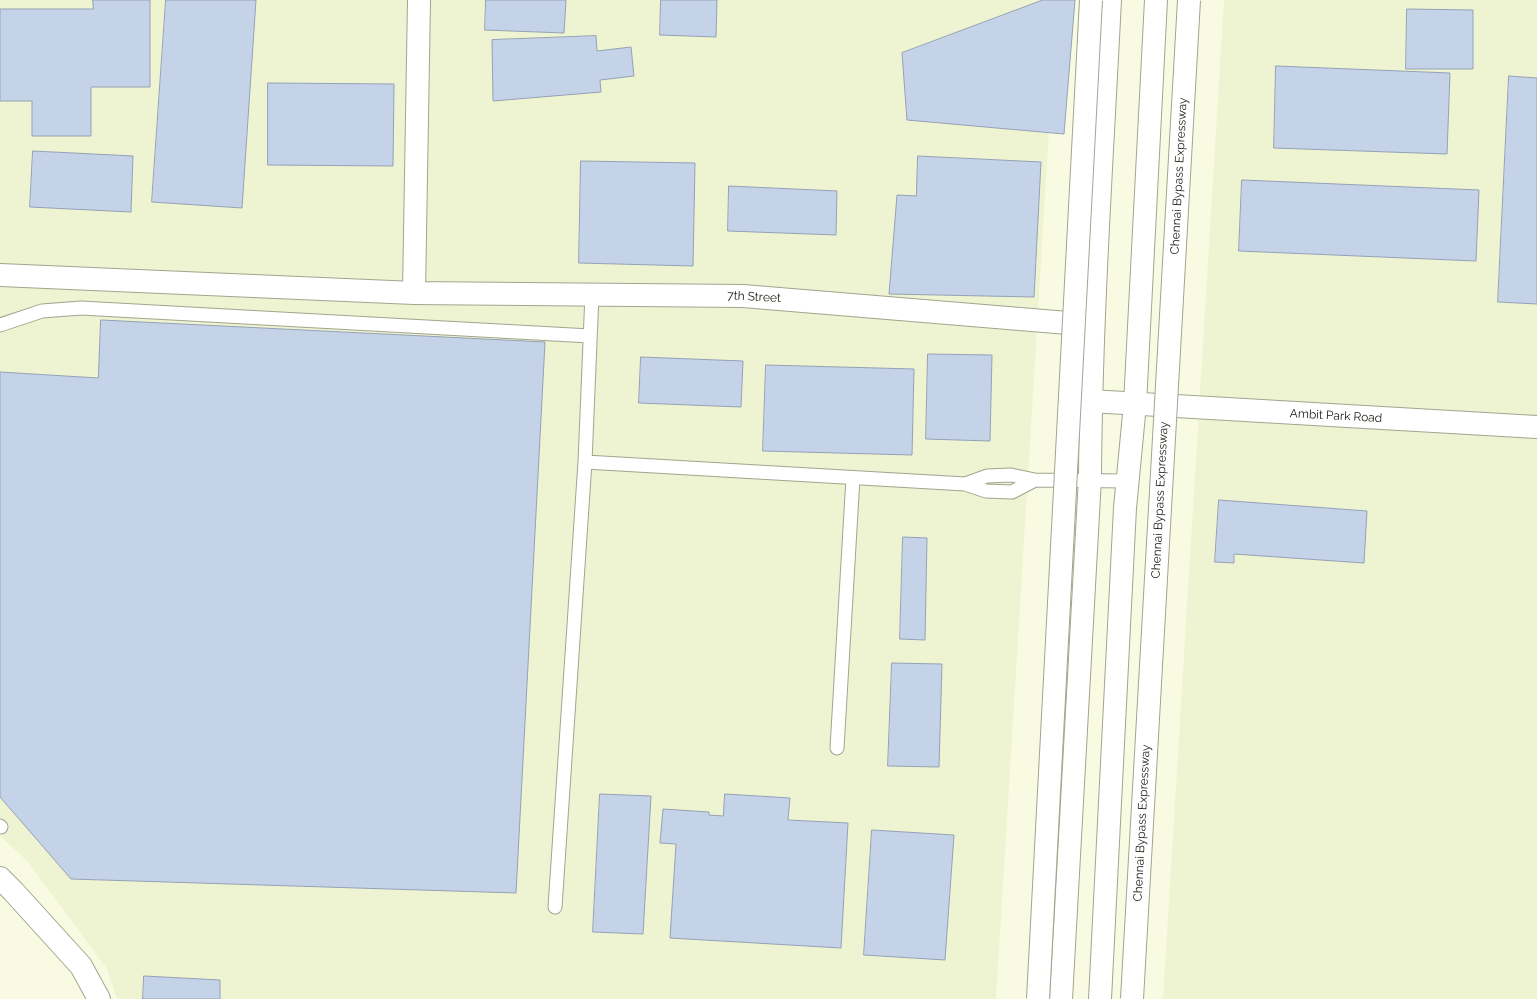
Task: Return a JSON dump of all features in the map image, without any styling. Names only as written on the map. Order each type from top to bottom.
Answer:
[{"type":"main road","points":[[414,292],[419,0]]},
{"type":"main road","points":[[1038,999],[1091,0]]},
{"type":"main road","points":[[1061,999],[1089,481],[1093,325],[1110,0]]},
{"type":"main road","points":[[1100,999],[1124,524],[1135,404],[1156,0]]},
{"type":"main road","name":"Chennai Bypass Expressway","points":[[1132,999],[1188,0]]},
{"type":"main road","name":"7th Street","points":[[0,275],[414,292],[743,296],[1093,325]]},
{"type":"main road","name":"Ambit Park Road","points":[[1090,401],[1537,427]]},
{"type":"main road","points":[[0,878],[14,891],[81,966],[99,999]]},
{"type":"lane","points":[[555,907],[584,462],[592,294]]},
{"type":"lane","points":[[0,325],[42,311],[81,308],[590,336]]},
{"type":"lane","points":[[584,462],[966,484],[986,491],[1012,492],[1035,480],[1127,481]]},
{"type":"lane","points":[[837,748],[853,478]]},
{"type":"shaded area","points":[[0,0],[1057,0],[996,999],[117,999],[107,969],[28,862],[0,836]]},
{"type":"shaded area","points":[[1224,0],[1537,0],[1537,999],[1163,999]]},
{"type":"building","points":[[93,0],[150,0],[150,87],[91,87],[91,136],[32,136],[32,101],[0,101],[0,9],[93,9]]},
{"type":"building","points":[[166,0],[256,0],[242,208],[152,202]]},
{"type":"building","points":[[486,0],[566,0],[564,33],[485,30]]},
{"type":"building","points":[[661,0],[717,0],[716,37],[660,35]]},
{"type":"building","points":[[1043,0],[1075,0],[1064,134],[907,120],[902,53]]},
{"type":"building","points":[[1407,9],[1473,10],[1473,69],[1406,69]]},
{"type":"building","points":[[596,36],[597,51],[631,47],[634,76],[600,80],[601,92],[493,101],[492,40]]},
{"type":"building","points":[[1276,66],[1450,73],[1447,154],[1274,148]]},
{"type":"building","points":[[1509,76],[1537,78],[1537,304],[1498,302]]},
{"type":"building","points":[[268,83],[394,84],[393,166],[268,165]]},
{"type":"building","points":[[33,151],[133,156],[131,212],[30,207]]},
{"type":"building","points":[[918,156],[1041,162],[1034,297],[889,294],[897,195],[916,196]]},
{"type":"building","points":[[581,161],[695,163],[693,266],[579,263]]},
{"type":"building","points":[[1242,180],[1479,190],[1476,261],[1239,251]]},
{"type":"building","points":[[729,186],[837,191],[836,235],[728,231]]},
{"type":"building","points":[[101,320],[545,342],[516,893],[71,879],[0,797],[0,372],[98,378]]},
{"type":"building","points":[[928,354],[992,355],[990,441],[926,439]]},
{"type":"building","points":[[641,357],[743,361],[741,407],[639,403]]},
{"type":"building","points":[[766,365],[914,369],[912,455],[763,451]]},
{"type":"building","points":[[1219,500],[1367,511],[1364,563],[1234,554],[1234,563],[1215,562]]},
{"type":"building","points":[[903,537],[927,538],[925,640],[900,639]]},
{"type":"building","points":[[892,663],[942,664],[939,767],[888,766]]},
{"type":"building","points":[[600,794],[651,796],[643,934],[593,932]]},
{"type":"building","points":[[725,794],[790,798],[788,820],[848,823],[841,948],[670,938],[676,844],[660,843],[663,809],[709,812],[709,815],[723,816]]},
{"type":"building","points":[[872,830],[954,835],[945,960],[864,955]]},
{"type":"building","points":[[144,976],[220,980],[220,999],[143,999]]}]
